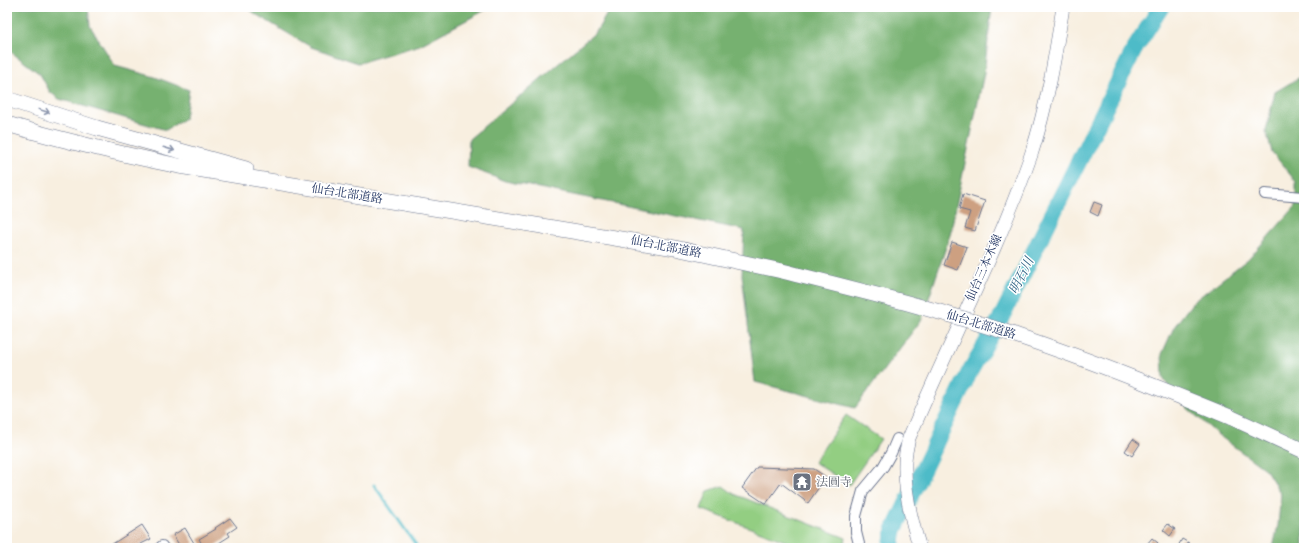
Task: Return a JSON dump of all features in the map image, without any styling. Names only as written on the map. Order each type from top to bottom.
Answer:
[{"type":"highway","points":[[7,99],[97,128],[177,151],[362,197]]},
{"type":"highway","name":"仙台北部道路","points":[[7,124],[101,149],[179,166],[675,248],[782,271],[925,308],[1018,336],[1147,383],[1230,417],[1304,450]]},
{"type":"main road","name":"仙台三本木線","points":[[920,548],[910,514],[904,461],[909,438],[1011,208],[1031,153],[1044,110],[1054,65],[1063,7]]},
{"type":"street","points":[[1265,194],[1304,197]]},
{"type":"street","points":[[860,548],[856,532],[856,516],[863,491],[883,466],[897,439]]},
{"type":"street","points":[[160,548],[162,546],[164,548]]},
{"type":"green space","points":[[7,7],[88,7],[90,26],[115,66],[155,77],[189,90],[185,118],[166,130],[59,99],[50,92],[40,74],[7,49]]},
{"type":"green space","points":[[246,7],[491,7],[420,45],[358,63],[311,47]]},
{"type":"green space","points":[[611,7],[992,7],[984,73],[950,235],[922,319],[855,408],[755,382],[742,275],[744,230],[505,181],[468,167],[469,139],[596,32]]},
{"type":"green space","points":[[1304,76],[1304,548],[1273,548],[1278,525],[1281,494],[1266,470],[1217,434],[1176,398],[1163,378],[1162,354],[1174,327],[1193,302],[1248,259],[1296,206],[1296,182],[1272,152],[1266,131],[1275,92]]},
{"type":"green space","points":[[846,415],[881,439],[849,485],[814,462]]},
{"type":"green space","points":[[723,486],[734,494],[846,538],[843,548],[803,548],[701,509],[708,491]]},
{"type":"building","points":[[963,194],[985,201],[975,231],[965,228],[970,212],[959,209]]},
{"type":"building","points":[[1094,202],[1102,205],[1098,216],[1090,212]]},
{"type":"building","points":[[952,242],[967,247],[958,270],[944,265]]},
{"type":"building","points":[[1133,439],[1140,444],[1132,456],[1125,451]]},
{"type":"building","points":[[757,467],[814,469],[826,477],[808,503],[781,483],[766,504],[742,488]]},
{"type":"building","points":[[230,518],[237,527],[228,533],[230,536],[211,548],[204,548],[199,539],[216,529],[215,528]]},
{"type":"building","points":[[1168,524],[1175,529],[1170,536],[1163,530]]},
{"type":"building","points":[[142,525],[151,539],[133,548],[106,548]]},
{"type":"building","points":[[185,528],[194,543],[181,548],[173,535]]},
{"type":"building","points":[[1152,538],[1158,543],[1154,548],[1147,544]]},
{"type":"building","points":[[1182,539],[1189,543],[1186,548],[1177,548]]},
{"type":"waterway","name":"明石川","points":[[891,548],[894,530],[970,371],[1002,316],[1135,48],[1161,7]]},
{"type":"waterway","points":[[374,485],[416,545]]},
{"type":"place","name":"法圓寺","points":[[802,482]]}]
